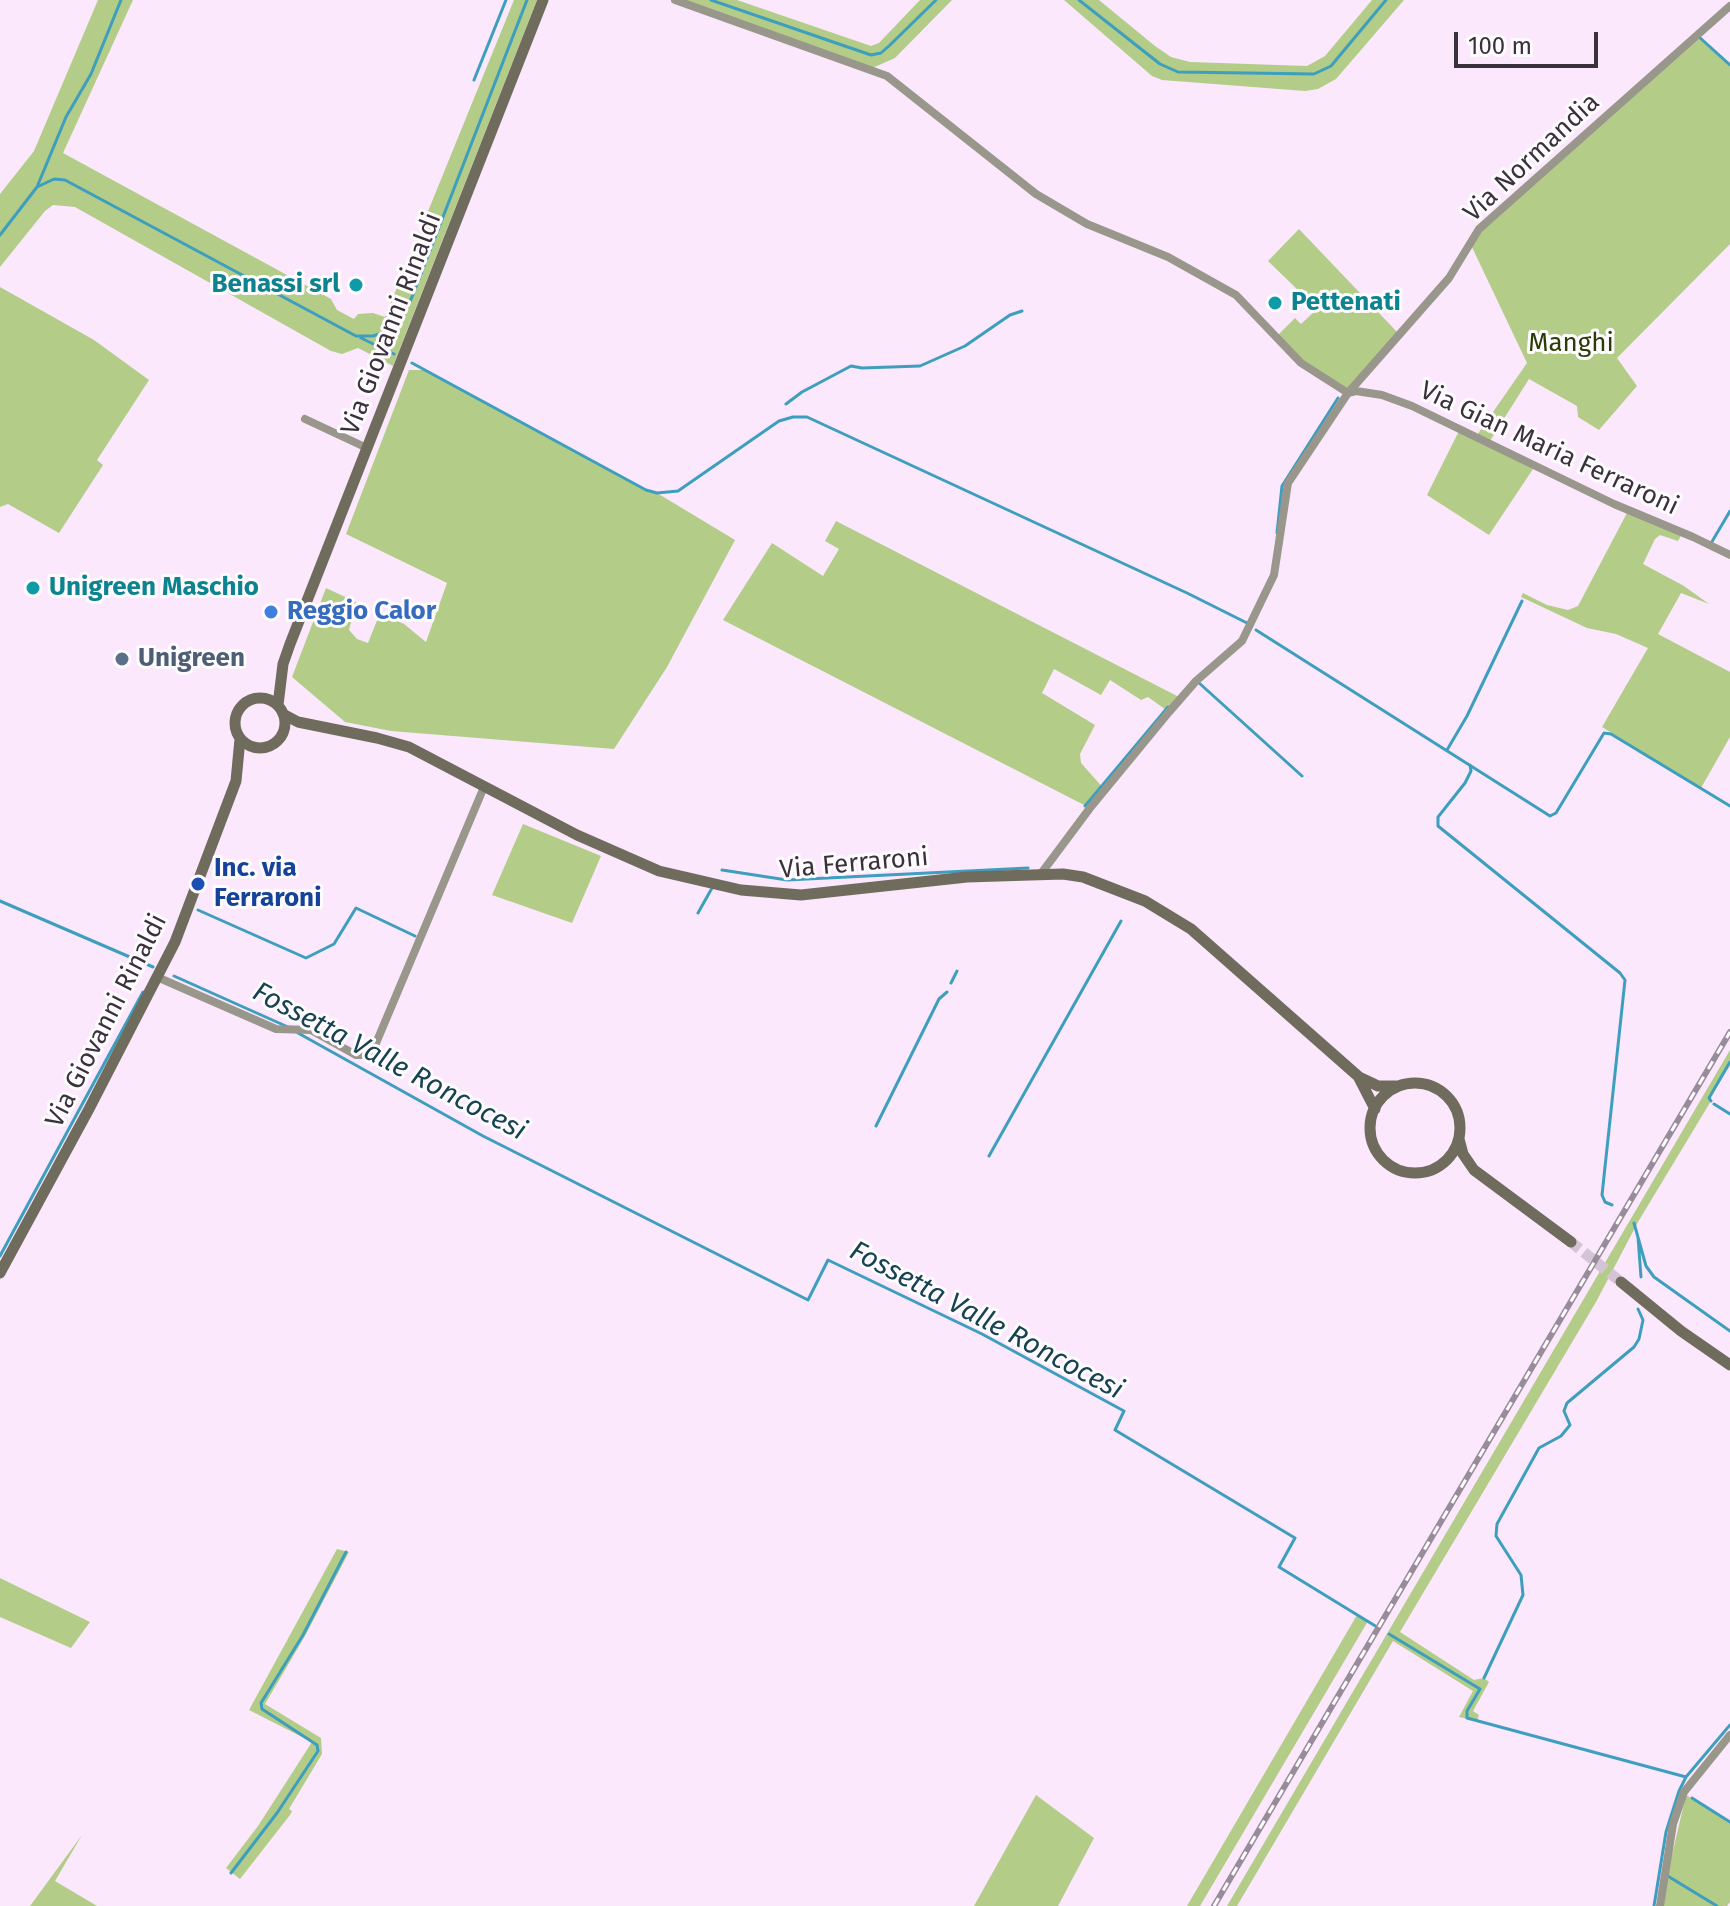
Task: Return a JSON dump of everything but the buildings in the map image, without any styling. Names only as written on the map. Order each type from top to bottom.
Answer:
[{"type":"main road","name":"Via Giovanni Rinaldi","points":[[257,698],[270,686],[283,664],[543,0]]},
{"type":"main road","name":"Via Giovanni Rinaldi","points":[[280,710],[283,664]]},
{"type":"main road","points":[[257,698],[280,710],[285,728],[270,747],[261,749],[240,739],[235,729],[236,714],[247,702],[257,698]]},
{"type":"main road","name":"Via Ferraroni","points":[[280,710],[298,722],[409,747],[577,835],[659,871],[763,893],[801,895],[927,880],[1040,875],[1083,877],[1145,901],[1167,914],[1227,958],[1359,1077],[1378,1086],[1398,1086]]},
{"type":"main road","name":"Via Ferraroni","points":[[280,738],[297,730],[317,727]]},
{"type":"main road","name":"Via Giovanni Rinaldi","points":[[0,1273],[157,977],[193,897],[236,781],[240,739]]},
{"type":"main road","name":"Via Giovanni Rinaldi","points":[[236,781],[261,749]]},
{"type":"main road","name":"Via Ferraroni","points":[[1359,1077],[1375,1109]]},
{"type":"main road","points":[[1474,1170],[1440,1165],[1417,1172],[1401,1170],[1386,1162],[1376,1149],[1371,1133],[1375,1109],[1384,1095],[1398,1086],[1422,1083],[1445,1093],[1458,1114],[1463,1154],[1474,1170],[1571,1242]]},
{"type":"main road","points":[[1440,1165],[1452,1154],[1459,1139]]},
{"type":"main road","points":[[1621,1282],[1681,1331],[1730,1365]]},
{"type":"street","name":"Via Gian Maria Ferraroni","points":[[675,0],[887,76],[1036,194],[1087,224],[1168,257],[1236,295],[1301,363],[1348,393],[1356,391],[1382,395],[1412,406],[1614,504],[1730,555]]},
{"type":"street","name":"Via Normandia","points":[[1348,393],[1449,278],[1479,229],[1730,6]]},
{"type":"street","points":[[1040,875],[1169,712],[1196,681],[1239,645],[1252,624],[1276,567],[1287,486],[1348,393]]},
{"type":"street","points":[[305,419],[367,448]]},
{"type":"street","points":[[157,977],[282,1031],[298,1028],[316,1032],[356,1055],[366,1057],[373,1053],[484,787]]},
{"type":"street","points":[[1660,1906],[1666,1858],[1680,1803],[1693,1779],[1730,1735]]},
{"type":"green space","points":[[98,0],[133,0],[63,153],[331,299],[337,310],[354,319],[358,314],[373,313],[385,317],[514,0],[537,0],[393,366],[358,348],[342,354],[331,351],[75,207],[53,205],[45,211],[0,267],[0,194],[34,151]]},
{"type":"green space","points":[[683,0],[737,0],[871,46],[879,43],[920,0],[952,0],[895,58],[870,69]]},
{"type":"green space","points":[[1064,0],[1099,0],[1171,57],[1190,62],[1307,66],[1325,56],[1372,0],[1404,0],[1336,79],[1318,89],[1305,91],[1162,80],[1152,76]]},
{"type":"green space","name":"Manghi","points":[[1698,36],[1730,65],[1730,244],[1617,358],[1637,386],[1599,430],[1578,417],[1577,406],[1529,379],[1488,444],[1535,466],[1489,535],[1427,495],[1459,431],[1475,438],[1527,363],[1470,243],[1479,229]]},
{"type":"green space","points":[[1299,229],[1399,334],[1348,393],[1324,378],[1276,337],[1295,318],[1301,324],[1315,311],[1268,261]]},
{"type":"green space","points":[[0,287],[94,340],[149,380],[97,460],[103,465],[59,533],[8,504],[0,507]]},
{"type":"green space","points":[[409,370],[425,370],[646,490],[657,493],[735,540],[667,667],[614,749],[391,731],[345,722],[292,677],[326,588],[356,602],[349,630],[357,639],[368,643],[380,613],[404,624],[426,642],[447,583],[346,534]]},
{"type":"green space","points":[[1628,511],[1683,532],[1678,541],[1660,535],[1655,539],[1643,564],[1684,586],[1709,604],[1681,593],[1658,634],[1730,672],[1730,737],[1701,788],[1602,727],[1648,648],[1616,634],[1587,628],[1521,597],[1523,593],[1547,605],[1568,610],[1578,606]]},
{"type":"green space","points":[[836,521],[1181,698],[1169,712],[1148,697],[1141,700],[1110,680],[1101,695],[1054,669],[1042,693],[1095,725],[1080,754],[1081,763],[1105,790],[1090,808],[723,620],[772,543],[823,576],[839,549],[825,541]]},
{"type":"green space","points":[[523,824],[601,856],[572,923],[492,895]]},
{"type":"green space","points":[[1730,1050],[1730,1062],[1709,1097],[1711,1101],[1400,1632],[1474,1680],[1484,1678],[1489,1682],[1473,1711],[1479,1715],[1477,1721],[1459,1717],[1473,1691],[1393,1641],[1237,1906],[1227,1906]]},
{"type":"green space","points":[[337,1549],[349,1552],[265,1704],[321,1738],[322,1754],[289,1809],[292,1811],[290,1815],[240,1879],[226,1868],[258,1826],[312,1742],[249,1710]]},
{"type":"green space","points":[[0,1578],[90,1622],[71,1648],[0,1617]]},
{"type":"green space","points":[[1357,1615],[1368,1621],[1200,1906],[1187,1906]]},
{"type":"green space","points":[[1036,1795],[1094,1838],[1058,1906],[974,1906]]},
{"type":"green space","points":[[1686,1795],[1730,1822],[1730,1902],[1727,1906],[1660,1906]]},
{"type":"green space","points":[[82,1835],[55,1881],[97,1906],[30,1906]]},
{"type":"waterway","points":[[37,187],[66,117],[91,74],[121,0]]},
{"type":"waterway","points":[[474,80],[506,0]]},
{"type":"waterway","points":[[0,235],[37,187],[54,179],[65,180],[356,336],[373,336],[391,330],[403,316],[412,297],[527,0]]},
{"type":"waterway","points":[[711,0],[871,55],[881,53],[936,0]]},
{"type":"waterway","points":[[1079,0],[1160,64],[1178,72],[1314,74],[1331,66],[1386,0]]},
{"type":"waterway","points":[[1698,36],[1730,65]]},
{"type":"waterway","points":[[786,404],[851,366],[920,366],[965,346],[1010,315],[1022,311]]},
{"type":"waterway","points":[[361,338],[394,354]]},
{"type":"waterway","points":[[412,363],[646,490],[657,493],[678,491],[779,421],[807,417],[1247,623]]},
{"type":"waterway","points":[[1277,533],[1282,486],[1338,398]]},
{"type":"waterway","points":[[1710,545],[1730,511]]},
{"type":"waterway","points":[[1447,750],[1467,716],[1522,601]]},
{"type":"waterway","points":[[1256,630],[1550,816],[1556,813],[1604,733],[1611,734],[1730,806]]},
{"type":"waterway","points":[[1198,682],[1302,776]]},
{"type":"waterway","points":[[1085,806],[1168,707]]},
{"type":"waterway","points":[[1470,765],[1471,771],[1465,783],[1438,817],[1438,826],[1625,980],[1602,1195],[1605,1202],[1612,1205]]},
{"type":"waterway","points":[[722,870],[787,880],[1028,868]]},
{"type":"waterway","points":[[698,913],[712,888]]},
{"type":"waterway","name":"Fossetta Valle Roncocesi","points":[[0,901],[153,967]]},
{"type":"waterway","points":[[198,910],[306,958],[334,944],[356,908],[415,936]]},
{"type":"waterway","points":[[989,1156],[1121,921]]},
{"type":"waterway","points":[[951,983],[957,971]]},
{"type":"waterway","name":"Fossetta Valle Roncocesi","points":[[174,976],[288,1027]]},
{"type":"waterway","points":[[0,1256],[143,992]]},
{"type":"waterway","points":[[876,1126],[939,999],[947,992]]},
{"type":"waterway","name":"Fossetta Valle Roncocesi","points":[[298,1033],[483,1136],[808,1300],[828,1260],[982,1334],[1124,1411],[1115,1430],[1295,1538],[1279,1567],[1377,1627]]},
{"type":"waterway","points":[[1711,1101],[1709,1098],[1730,1062]]},
{"type":"waterway","points":[[1714,1104],[1730,1114]]},
{"type":"waterway","points":[[1634,1223],[1646,1266],[1654,1277],[1730,1331]]},
{"type":"waterway","points":[[1638,1237],[1641,1277]]},
{"type":"waterway","points":[[1484,1678],[1523,1595],[1521,1575],[1496,1536],[1497,1524],[1539,1448],[1561,1436],[1570,1425],[1564,1411],[1567,1403],[1634,1347],[1643,1320],[1638,1309]]},
{"type":"waterway","points":[[231,1873],[277,1813],[318,1751],[317,1745],[262,1709],[261,1703],[303,1635],[346,1552]]},
{"type":"waterway","name":"Fossetta Valle Roncocesi","points":[[1389,1634],[1480,1689],[1467,1711],[1467,1718],[1686,1777]]},
{"type":"waterway","points":[[1654,1906],[1666,1832],[1679,1791],[1686,1777],[1730,1725]]},
{"type":"waterway","points":[[1692,1798],[1730,1822]]},
{"type":"waterway","points":[[1666,1875],[1717,1906]]},
{"type":"tunnel","points":[[1571,1242],[1621,1282]]},
{"type":"railway","points":[[1214,1906],[1730,1032]]},
{"type":"place","name":"Benassi srl","points":[[356,285]]},
{"type":"place","name":"Pettenati","points":[[1275,303]]},
{"type":"place","name":"Unigreen Maschio","points":[[33,588]]},
{"type":"place","name":"Reggio Calor","points":[[271,612]]},
{"type":"place","name":"Unigreen","points":[[122,659]]},
{"type":"place","name":"Inc. via Ferraroni","points":[[198,884]]}]
